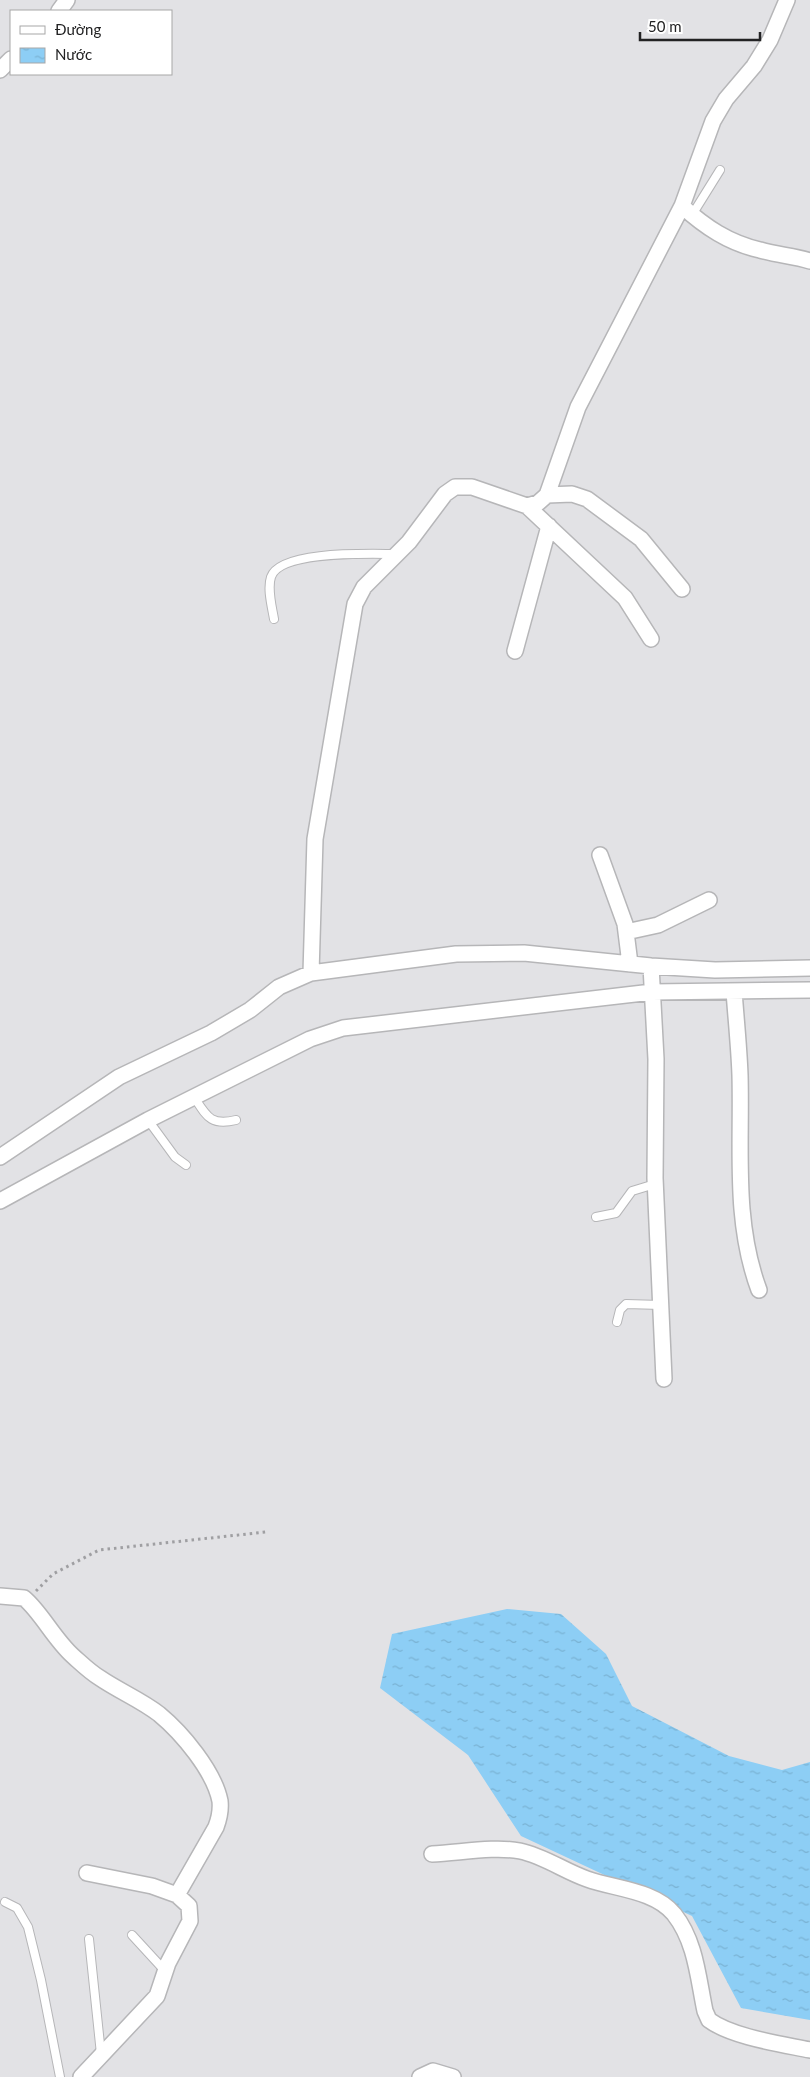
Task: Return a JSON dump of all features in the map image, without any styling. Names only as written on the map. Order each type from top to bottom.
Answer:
[{"type":"street","points":[[528,506],[538,503],[547,495],[578,408],[687,211],[713,121],[726,98],[754,66],[770,40],[787,0]]},
{"type":"street","points":[[0,70],[10,60]]},
{"type":"street","points":[[687,211],[701,224],[726,239],[760,250],[810,261]]},
{"type":"street","points":[[311,973],[315,839],[355,604],[364,587],[409,542],[445,494],[455,487],[472,487],[528,506],[625,598],[651,639]]},
{"type":"street","points":[[547,495],[572,494],[587,499],[641,539],[682,589]]},
{"type":"street","points":[[515,651],[549,526]]},
{"type":"street","points":[[600,855],[625,924],[630,964]]},
{"type":"street","points":[[626,932],[658,925],[709,900]]},
{"type":"street","points":[[0,1157],[119,1077],[211,1033],[250,1010],[279,987],[311,973],[456,954],[524,953],[630,964],[651,980],[734,991],[810,990]]},
{"type":"street","points":[[0,1201],[148,1120],[310,1039],[343,1028],[714,970],[810,968]]},
{"type":"street","points":[[651,980],[656,1059],[655,1184],[664,1379]]},
{"type":"street","points":[[734,991],[740,1074],[739,1171],[743,1224],[749,1264],[759,1290]]},
{"type":"street","points":[[0,1596],[17,1596],[28,1601],[56,1640],[98,1677],[159,1715],[175,1730],[209,1774],[220,1802],[220,1815],[216,1827],[178,1895]]},
{"type":"street","points":[[432,1854],[500,1850],[518,1851],[534,1855],[588,1879],[644,1895],[663,1904],[674,1914],[692,1945],[705,2012],[709,2020],[726,2029],[769,2042],[810,2050]]},
{"type":"street","points":[[81,2077],[157,1996],[190,1921],[190,1906],[178,1895],[152,1886],[87,1873]]},
{"type":"street","points":[[420,2077],[433,2071],[453,2077]]},
{"type":"lane","points":[[687,211],[720,170]]},
{"type":"lane","points":[[274,619],[270,586],[271,576],[277,569],[292,561],[343,554],[397,554]]},
{"type":"lane","points":[[194,1097],[205,1114],[216,1122],[236,1120]]},
{"type":"lane","points":[[148,1120],[175,1157],[186,1165]]},
{"type":"lane","points":[[596,1217],[616,1213],[632,1191],[643,1186],[655,1184]]},
{"type":"lane","points":[[618,1322],[620,1310],[626,1304],[661,1305]]},
{"type":"lane","points":[[5,1902],[17,1908],[28,1927],[41,1980],[60,2077]]},
{"type":"lane","points":[[132,1935],[166,1972]]},
{"type":"lane","points":[[89,1940],[101,2057]]},
{"type":"path","points":[[28,1601],[53,1574],[99,1550],[266,1532]]},
{"type":"water","points":[[507,1609],[561,1614],[606,1654],[632,1706],[729,1756],[782,1770],[810,1762],[810,2020],[741,2008],[692,1916],[521,1836],[468,1755],[380,1688],[392,1634]]}]
